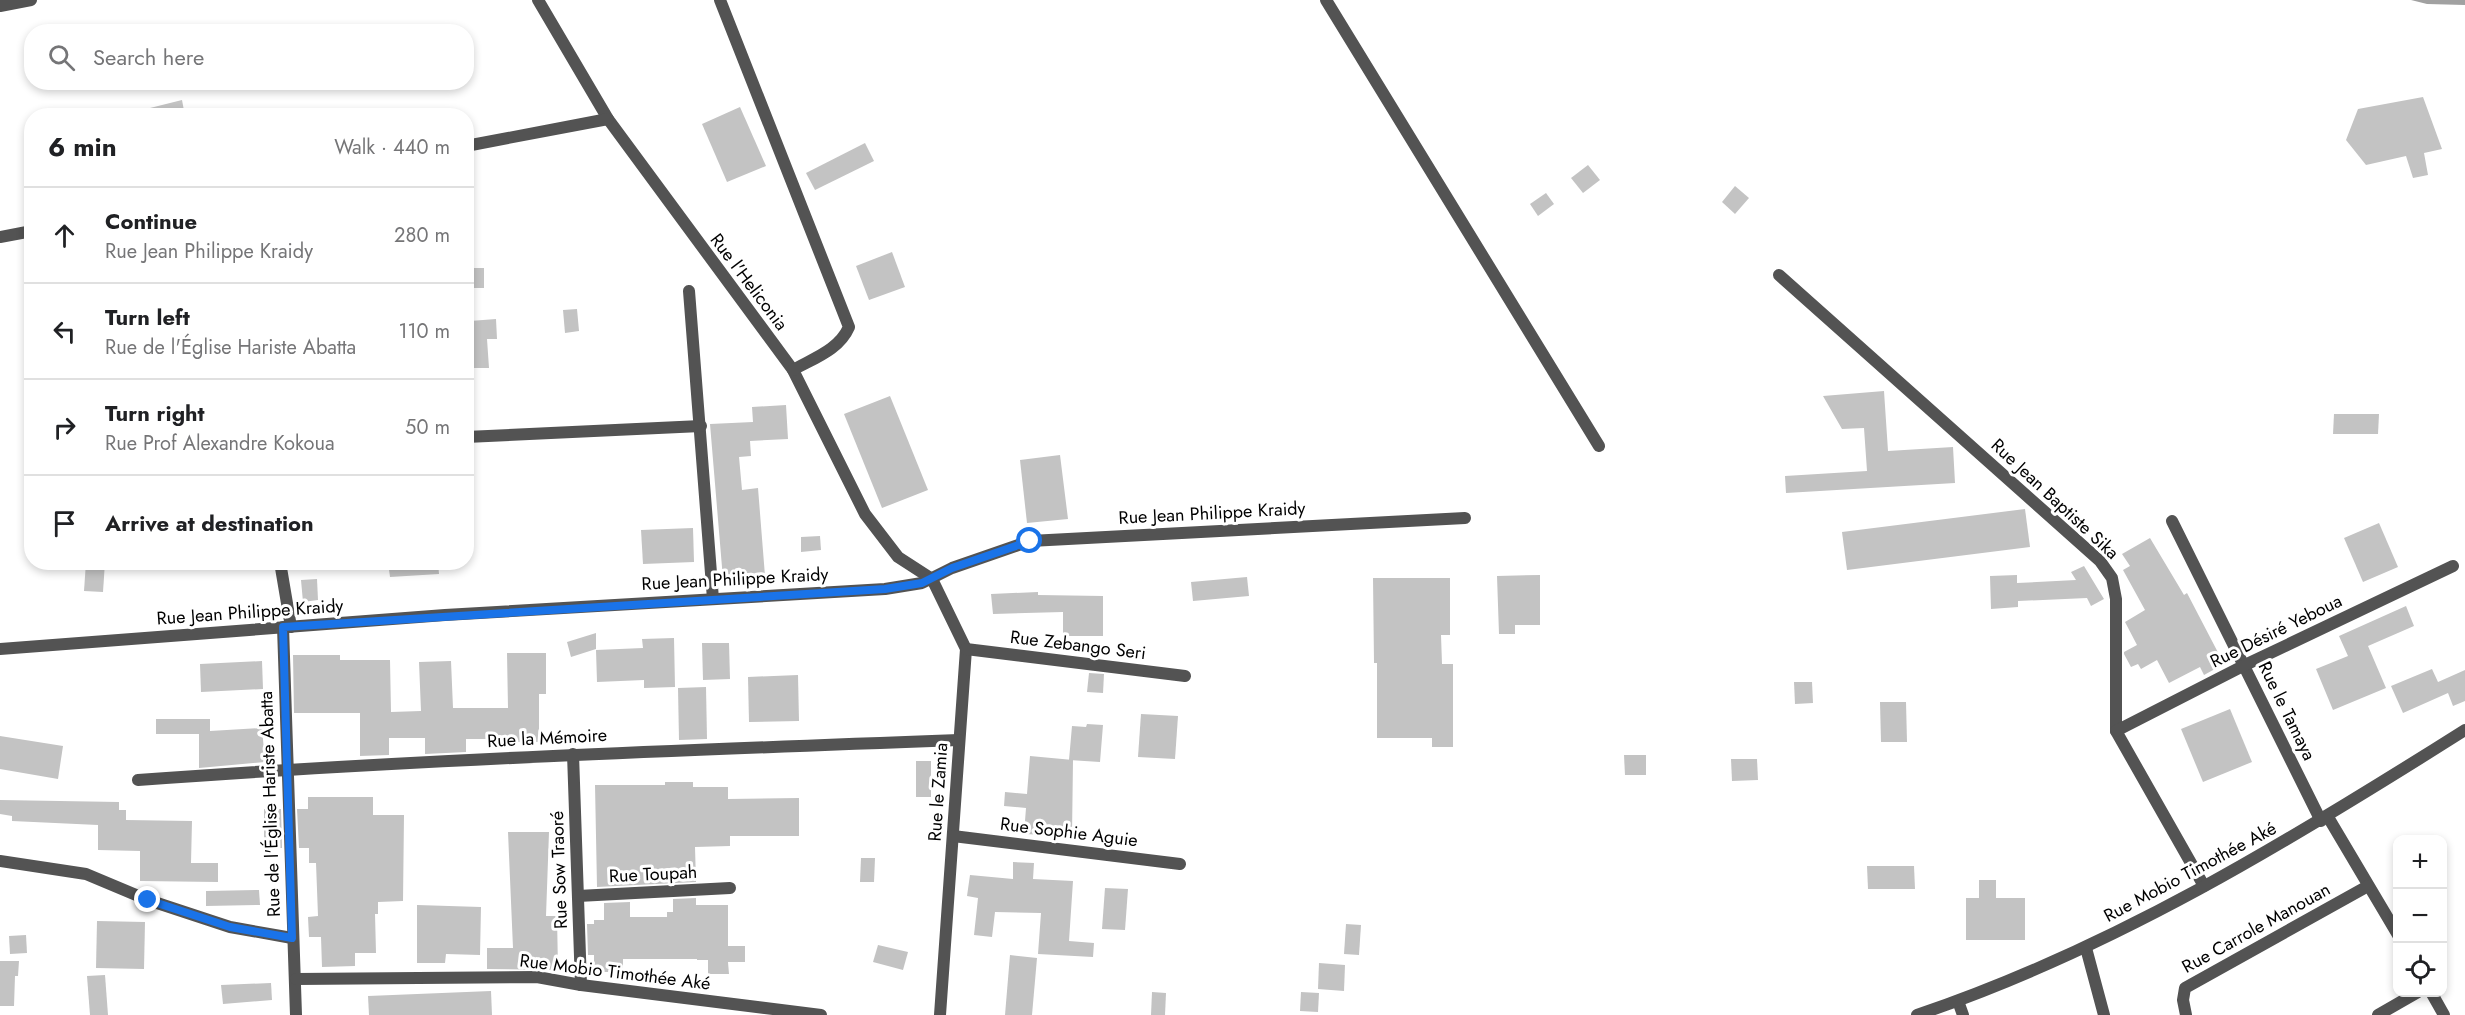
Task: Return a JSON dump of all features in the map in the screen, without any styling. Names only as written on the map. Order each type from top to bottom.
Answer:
[{"type":"street","points":[[0,6],[31,0]]},
{"type":"street","name":"Rue l'Heliconia","points":[[538,0],[608,119],[793,370],[865,514],[898,557],[932,579]]},
{"type":"street","points":[[720,0],[849,327],[845,338],[838,346],[793,370]]},
{"type":"street","points":[[1326,0],[1599,446]]},
{"type":"street","points":[[474,144],[608,119]]},
{"type":"street","points":[[0,237],[24,232]]},
{"type":"street","name":"Rue Jean Baptiste Sika","points":[[1779,275],[2100,561],[2112,578],[2116,600],[2116,731],[2204,886]]},
{"type":"street","points":[[689,291],[713,599]]},
{"type":"street","points":[[474,437],[701,426]]},
{"type":"street","name":"Rue Jean Philippe Kraidy","points":[[0,650],[287,627],[885,589],[922,583],[952,568],[1030,541],[1465,518]]},
{"type":"street","name":"Rue le Tamaya","points":[[2172,521],[2324,819],[2393,928]]},
{"type":"street","name":"Rue Désiré Yeboua","points":[[2116,731],[2245,665],[2453,566]]},
{"type":"street","name":"Rue de l'Église Hariste Abatta","points":[[281,570],[287,627],[287,769],[296,1015]]},
{"type":"street","points":[[932,579],[966,650]]},
{"type":"street","name":"Rue Zebango Seri","points":[[966,650],[1185,676]]},
{"type":"street","name":"Rue le Zamia","points":[[940,1015],[966,650]]},
{"type":"street","name":"Rue Mobio Timothée Aké","points":[[1917,1015],[1958,1001],[2086,948],[2324,819],[2465,730]]},
{"type":"street","name":"Rue la Mémoire","points":[[138,780],[287,769],[573,754],[959,740]]},
{"type":"street","name":"Rue Sow Traoré","points":[[573,754],[581,985]]},
{"type":"street","name":"Rue Sophie Aguie","points":[[952,836],[1180,864]]},
{"type":"street","points":[[0,861],[86,874],[148,900],[230,927],[292,938]]},
{"type":"street","name":"Rue Carrole Manouan","points":[[2186,1015],[2183,1000],[2185,988],[2368,886]]},
{"type":"street","name":"Rue Toupah","points":[[578,896],[730,888]]},
{"type":"street","points":[[2086,948],[2104,1015]]},
{"type":"street","name":"Rue Mobio Timothée Aké","points":[[296,979],[537,977],[581,985],[821,1015]]},
{"type":"street","points":[[2378,1015],[2411,997]]},
{"type":"street","points":[[2433,997],[2444,1015]]},
{"type":"street","points":[[1958,1001],[1963,1015]]},
{"type":"shaded area","points":[[2411,0],[2465,0],[2465,5],[2427,4]]},
{"type":"building","points":[[2423,97],[2442,149],[2424,153],[2428,175],[2413,178],[2406,156],[2366,165],[2346,140],[2358,109]]},
{"type":"building","points":[[182,100],[184,108],[150,108]]},
{"type":"building","points":[[740,107],[766,166],[727,182],[702,124]]},
{"type":"building","points":[[865,143],[874,161],[815,190],[806,173]]},
{"type":"building","points":[[1588,165],[1600,180],[1583,193],[1571,178]]},
{"type":"building","points":[[1735,186],[1749,198],[1735,214],[1722,202]]},
{"type":"building","points":[[1546,193],[1554,204],[1538,216],[1530,204]]},
{"type":"building","points":[[892,252],[905,287],[869,300],[856,266]]},
{"type":"building","points":[[474,268],[484,268],[484,288],[474,288]]},
{"type":"building","points":[[577,309],[579,331],[565,333],[563,310]]},
{"type":"building","points":[[496,319],[497,339],[487,339],[489,368],[474,368],[474,321]]},
{"type":"building","points":[[1884,391],[1888,451],[1953,447],[1955,483],[1786,493],[1785,476],[1867,471],[1864,428],[1842,429],[1823,396]]},
{"type":"building","points":[[890,396],[928,490],[882,508],[844,414]]},
{"type":"building","points":[[786,405],[788,439],[750,441],[751,456],[739,457],[742,490],[758,488],[765,576],[723,579],[710,424],[753,422],[752,407]]},
{"type":"building","points":[[2334,414],[2379,414],[2378,434],[2333,434]]},
{"type":"building","points":[[1060,455],[1068,519],[1027,523],[1020,460]]},
{"type":"building","points":[[2025,509],[2030,547],[1847,570],[1842,532]]},
{"type":"building","points":[[2379,523],[2398,567],[2363,582],[2344,538]]},
{"type":"building","points":[[693,528],[694,562],[643,564],[641,530]]},
{"type":"building","points":[[820,536],[821,550],[801,552],[801,537]]},
{"type":"building","points":[[2150,538],[2184,595],[2187,593],[2224,664],[2204,675],[2200,667],[2169,683],[2157,660],[2141,669],[2138,664],[2131,667],[2124,654],[2137,645],[2125,622],[2145,610],[2123,570],[2130,566],[2122,554]]},
{"type":"building","points":[[2084,566],[2104,599],[2091,606],[2087,598],[2018,601],[2018,607],[1991,609],[1990,576],[2017,575],[2017,583],[2076,580],[2071,572]]},
{"type":"building","points":[[85,570],[104,570],[103,592],[84,591]]},
{"type":"building","points":[[389,570],[439,570],[439,574],[390,577]]},
{"type":"building","points":[[1540,575],[1540,625],[1515,625],[1515,634],[1499,634],[1497,576]]},
{"type":"building","points":[[1247,577],[1249,596],[1193,601],[1191,582]]},
{"type":"building","points":[[1373,578],[1450,578],[1450,635],[1441,635],[1442,664],[1453,664],[1453,747],[1432,747],[1432,738],[1377,738],[1377,663],[1374,663]]},
{"type":"building","points":[[317,579],[318,600],[303,602],[301,580]]},
{"type":"building","points":[[1038,592],[1038,595],[1103,596],[1103,636],[1063,636],[1063,612],[993,614],[991,594]]},
{"type":"building","points":[[2406,606],[2414,626],[2368,646],[2386,688],[2333,710],[2316,669],[2348,656],[2339,636]]},
{"type":"building","points":[[596,633],[596,649],[571,657],[567,642]]},
{"type":"building","points":[[674,638],[675,687],[644,688],[644,680],[597,682],[596,650],[643,648],[642,639]]},
{"type":"building","points":[[702,643],[729,643],[730,679],[703,680]]},
{"type":"building","points":[[507,653],[546,653],[546,694],[539,694],[539,742],[514,742],[514,739],[466,739],[466,752],[425,754],[425,738],[389,738],[389,755],[360,756],[360,713],[294,713],[293,655],[340,655],[340,660],[390,660],[391,712],[421,711],[419,662],[451,661],[453,708],[508,708]]},
{"type":"building","points":[[262,661],[263,689],[201,692],[200,664]]},
{"type":"building","points":[[2432,669],[2438,682],[2465,670],[2465,701],[2453,706],[2448,693],[2403,713],[2391,686]]},
{"type":"building","points":[[1089,673],[1104,674],[1103,693],[1087,692]]},
{"type":"building","points":[[798,675],[799,721],[749,722],[748,677]]},
{"type":"building","points":[[1794,682],[1812,682],[1813,703],[1795,704]]},
{"type":"building","points":[[706,687],[707,739],[679,740],[678,688]]},
{"type":"building","points":[[1880,702],[1906,702],[1907,742],[1881,742]]},
{"type":"building","points":[[2230,709],[2252,762],[2203,782],[2181,729]]},
{"type":"building","points":[[1141,714],[1178,716],[1175,759],[1138,757]]},
{"type":"building","points":[[156,719],[210,719],[210,731],[262,728],[265,762],[199,768],[199,734],[156,734]]},
{"type":"building","points":[[1087,724],[1103,725],[1100,762],[1069,760],[1072,726],[1086,727]]},
{"type":"building","points":[[0,736],[63,746],[58,779],[0,769]]},
{"type":"building","points":[[1624,755],[1646,755],[1646,775],[1625,775]]},
{"type":"building","points":[[1030,756],[1073,760],[1072,836],[1024,834],[1026,808],[1004,806],[1005,792],[1027,794]]},
{"type":"building","points":[[1731,759],[1757,759],[1758,780],[1732,781]]},
{"type":"building","points":[[916,761],[931,761],[931,797],[916,797]]},
{"type":"building","points":[[665,782],[693,782],[693,787],[728,787],[728,799],[799,798],[799,836],[730,836],[730,846],[695,847],[696,882],[597,887],[595,785],[665,785]]},
{"type":"building","points":[[308,797],[373,797],[373,815],[404,815],[403,901],[378,902],[378,914],[375,914],[376,953],[355,953],[355,966],[322,967],[321,937],[309,937],[308,917],[318,916],[316,863],[309,863],[309,848],[299,848],[297,809],[308,809]]},
{"type":"building","points":[[0,800],[119,802],[119,810],[126,810],[126,820],[192,821],[191,863],[218,863],[218,882],[140,881],[140,851],[98,850],[98,825],[12,821],[12,816],[0,814]]},
{"type":"building","points":[[264,809],[281,809],[282,848],[264,848]]},
{"type":"building","points":[[508,832],[549,832],[546,916],[557,916],[558,970],[487,969],[487,948],[513,948]]},
{"type":"building","points":[[861,858],[875,858],[874,882],[860,882]]},
{"type":"building","points":[[1013,862],[1034,863],[1033,879],[1073,881],[1069,941],[1094,943],[1093,957],[1038,954],[1041,913],[995,912],[992,937],[974,935],[978,898],[967,896],[970,875],[1013,879]]},
{"type":"building","points":[[1867,866],[1914,866],[1915,889],[1868,889]]},
{"type":"building","points":[[1979,880],[1996,880],[1996,898],[2025,898],[2025,940],[1966,940],[1966,898],[1979,898]]},
{"type":"building","points":[[1105,888],[1128,889],[1125,930],[1102,929]]},
{"type":"building","points":[[259,890],[260,905],[206,906],[206,891]]},
{"type":"building","points":[[696,898],[696,905],[728,905],[728,946],[745,946],[745,962],[728,962],[729,974],[708,974],[708,960],[697,959],[623,959],[623,972],[594,972],[594,955],[588,955],[587,924],[594,924],[594,920],[604,920],[604,903],[630,902],[630,917],[667,917],[667,912],[673,912],[673,899]]},
{"type":"building","points":[[417,905],[481,907],[480,955],[446,954],[445,963],[417,963]]},
{"type":"building","points":[[97,921],[145,922],[144,969],[96,968]]},
{"type":"building","points":[[1346,924],[1361,925],[1359,955],[1344,954]]},
{"type":"building","points":[[26,935],[27,953],[10,954],[9,936]]},
{"type":"building","points":[[878,945],[908,952],[903,970],[873,962]]},
{"type":"building","points":[[1010,955],[1037,958],[1032,1015],[1005,1015]]},
{"type":"building","points":[[0,961],[19,961],[18,976],[15,976],[14,1006],[0,1006]]},
{"type":"building","points":[[1319,963],[1345,965],[1344,991],[1318,989]]},
{"type":"building","points":[[105,975],[108,1015],[90,1015],[87,976]]},
{"type":"building","points":[[271,983],[272,1000],[223,1004],[221,985]]},
{"type":"building","points":[[491,991],[492,1015],[369,1015],[368,996]]},
{"type":"building","points":[[1152,992],[1166,993],[1165,1015],[1151,1015]]},
{"type":"building","points":[[1301,992],[1319,993],[1318,1012],[1300,1011]]},
{"type":"route","points":[[148,900],[230,927],[292,938],[283,627],[633,603],[885,589],[922,583],[952,568],[1030,541]]}]
